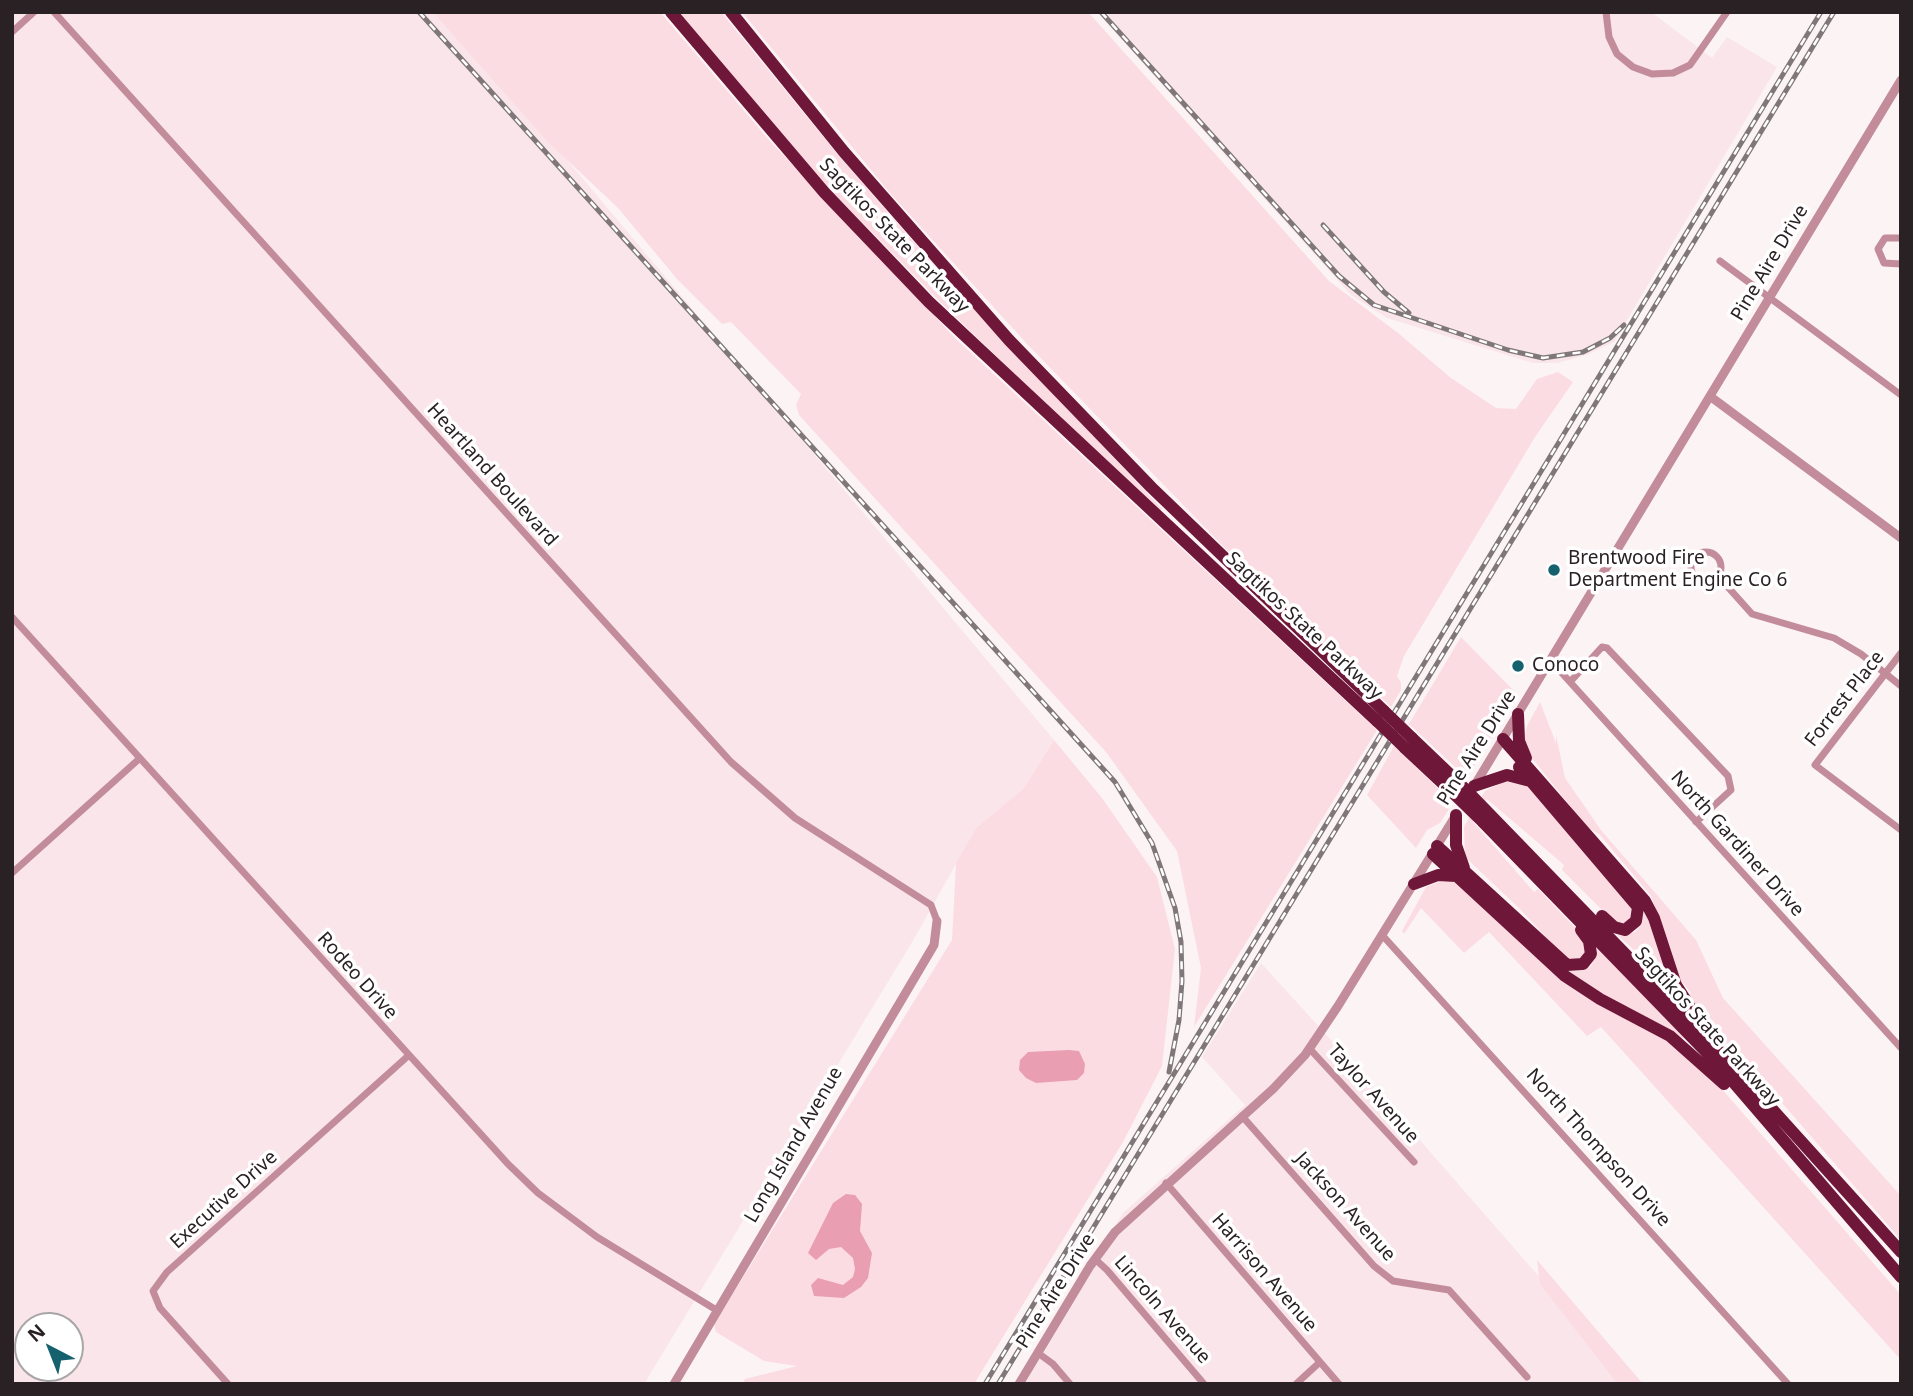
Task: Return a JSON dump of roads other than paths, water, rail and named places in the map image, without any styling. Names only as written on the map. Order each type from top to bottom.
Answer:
[{"type":"highway","name":"Sagtikos State Parkway","points":[[671,12],[824,192],[929,302],[1381,716]]},
{"type":"highway","name":"Sagtikos State Parkway","points":[[731,12],[844,152],[1009,340],[1151,487],[1486,818],[1717,1063],[1901,1278]]},
{"type":"highway","points":[[1518,714],[1521,748],[1537,781],[1638,907],[1638,918],[1629,928],[1618,929],[1565,889]]},
{"type":"highway","points":[[1501,741],[1645,901],[1676,985],[1726,1058]]},
{"type":"highway","points":[[1474,786],[1507,775],[1537,781]]},
{"type":"highway","points":[[1456,816],[1461,874],[1558,959],[1571,967],[1579,966],[1589,958],[1591,946],[1551,890]]},
{"type":"highway","name":"Sagtikos State Parkway","points":[[1486,818],[1565,889],[1726,1058],[1901,1252]]},
{"type":"highway","points":[[1435,850],[1576,985],[1656,1027],[1695,1055],[1780,1137]]},
{"type":"highway","points":[[1414,884],[1438,875],[1461,874]]},
{"type":"street","points":[[12,32],[34,12]]},
{"type":"street","name":"Heartland Boulevard","points":[[54,12],[731,762],[795,818],[932,905],[937,921]]},
{"type":"street","points":[[1605,12],[1609,37],[1617,54],[1633,67],[1652,74],[1672,73],[1690,65],[1727,12]]},
{"type":"street","name":"Pine Aire Drive","points":[[1019,1384],[1095,1259],[1122,1225],[1280,1082],[1310,1048],[1383,936],[1899,85]]},
{"type":"street","points":[[1901,239],[1885,238],[1878,249],[1884,263],[1901,264]]},
{"type":"street","points":[[1720,261],[1901,395]]},
{"type":"street","points":[[1711,397],[1901,538]]},
{"type":"street","points":[[1699,553],[1712,553],[1721,563],[1718,576],[1706,582],[1700,581],[1691,570],[1694,558],[1699,553]]},
{"type":"street","points":[[1718,576],[1752,614],[1834,638],[1861,654],[1901,686]]},
{"type":"street","name":"Rodeo Drive","points":[[12,617],[484,1140],[538,1193],[597,1237],[718,1311]]},
{"type":"street","points":[[1570,682],[1602,647],[1607,648],[1728,776],[1731,790],[1696,821]]},
{"type":"street","name":"Forrest Place","points":[[1901,653],[1815,765],[1901,830]]},
{"type":"street","name":"North Gardiner Drive","points":[[1551,661],[1901,1048]]},
{"type":"street","points":[[12,873],[139,759]]},
{"type":"street","name":"Long Island Avenue","points":[[674,1384],[934,945],[937,921]]},
{"type":"street","name":"North Thompson Drive","points":[[1383,936],[1788,1384]]},
{"type":"street","name":"Taylor Avenue","points":[[1310,1048],[1414,1162]]},
{"type":"street","name":"Executive Drive","points":[[228,1384],[160,1308],[153,1291],[167,1272],[408,1056]]},
{"type":"street","name":"Jackson Avenue","points":[[1242,1116],[1374,1266],[1393,1281],[1449,1290],[1527,1377]]},
{"type":"street","name":"Harrison Avenue","points":[[1166,1184],[1339,1384]]},
{"type":"street","name":"Lincoln Avenue","points":[[1095,1259],[1204,1384]]},
{"type":"street","points":[[1038,1353],[1053,1364],[1070,1384]]},
{"type":"street","points":[[1296,1384],[1320,1362]]},
{"type":"railway","points":[[419,12],[1115,782],[1152,843],[1175,908],[1181,942],[1182,981],[1179,1020],[1169,1072]]},
{"type":"railway","points":[[1101,12],[1339,276],[1374,305],[1508,350],[1543,358],[1583,352],[1610,338],[1624,325]]},
{"type":"railway","points":[[985,1384],[1821,12]]},
{"type":"railway","points":[[998,1384],[1834,12]]},
{"type":"railway","points":[[1323,225],[1384,292],[1409,313]]},
{"type":"place","name":"Brentwood Fire Department Engine Co 6","points":[[1554,570]]},
{"type":"place","name":"Conoco","points":[[1518,666]]}]
